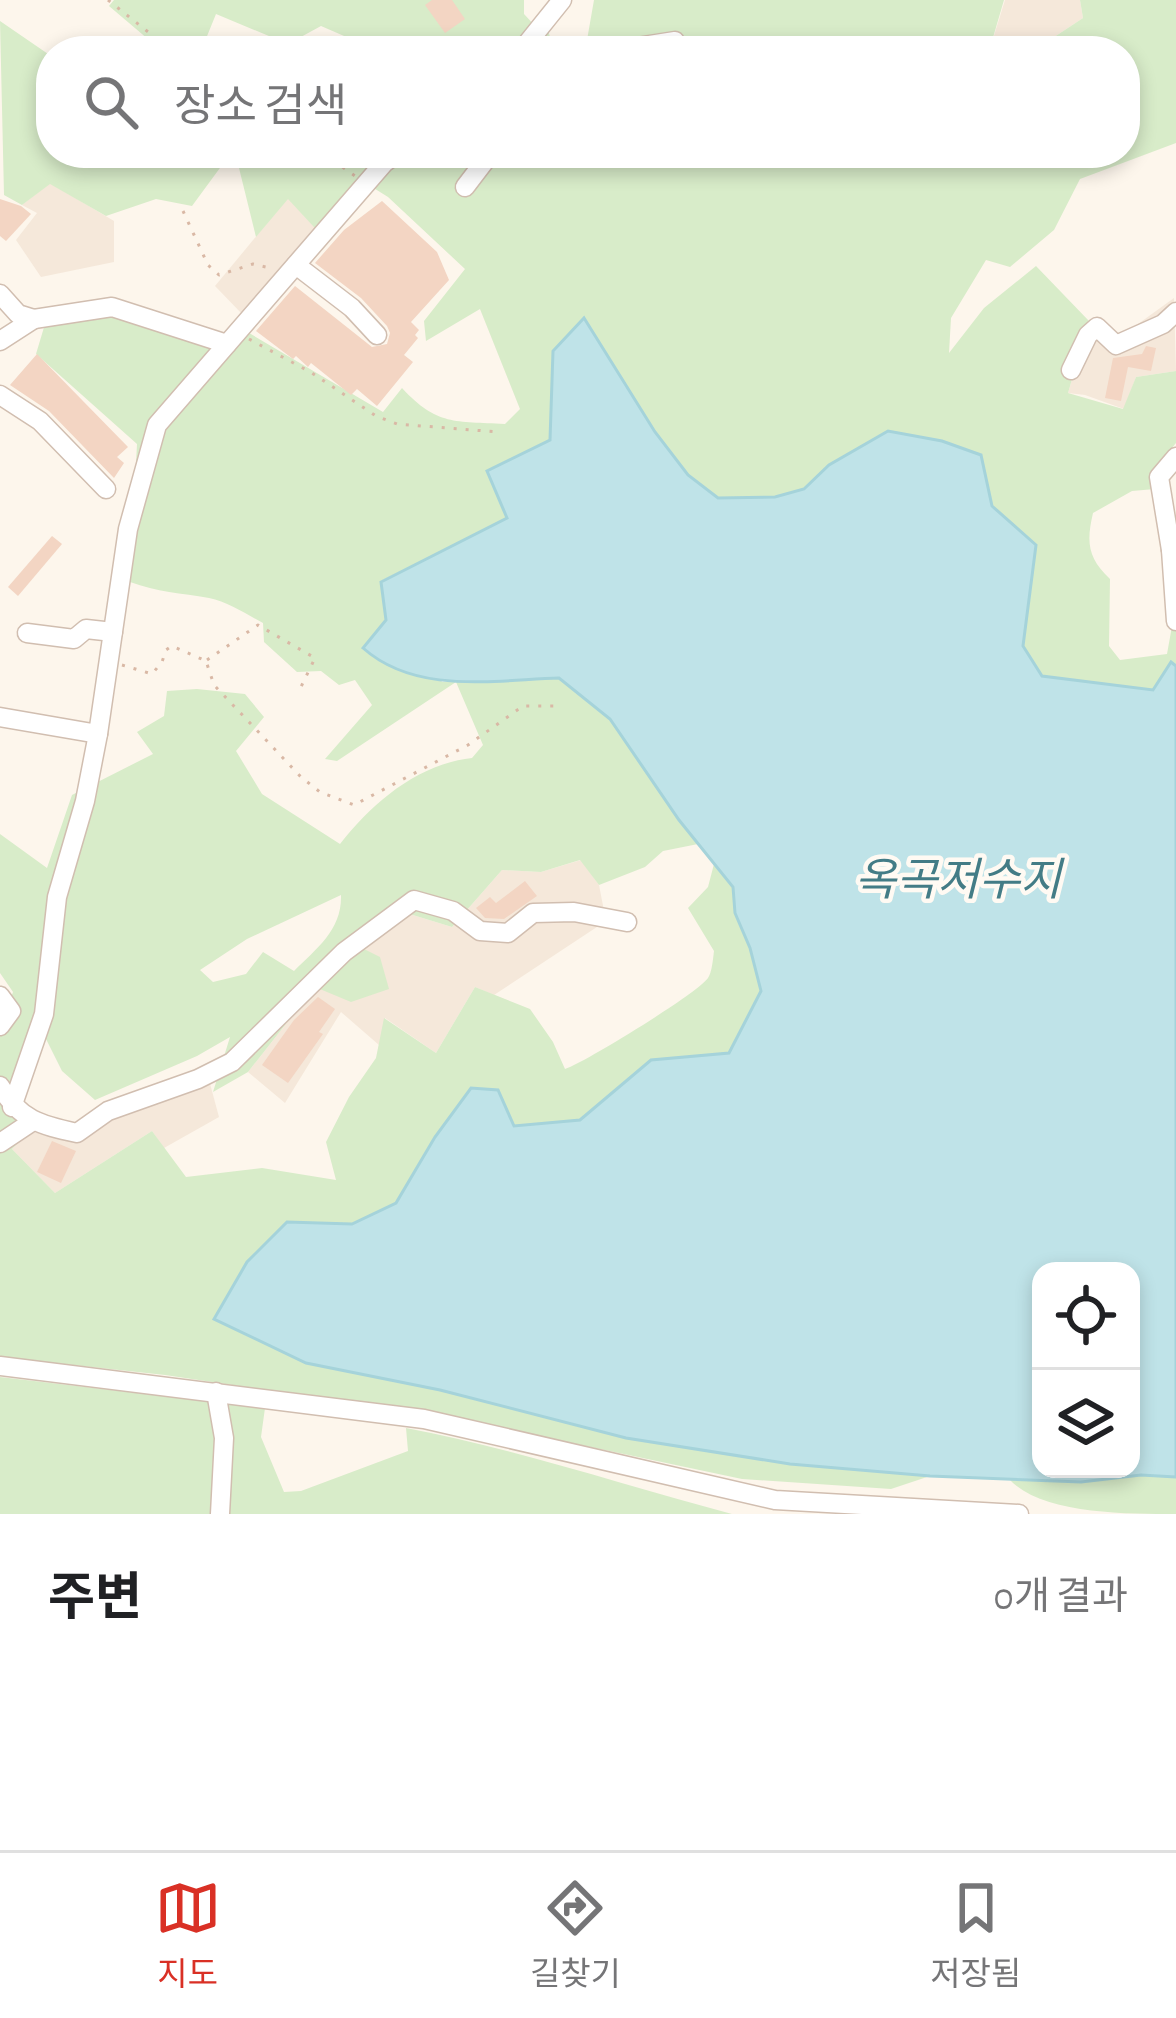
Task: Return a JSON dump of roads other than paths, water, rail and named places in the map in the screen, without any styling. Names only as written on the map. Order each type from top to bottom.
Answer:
[{"type":"street","points":[[533,36],[562,0]]},
{"type":"street","points":[[12,1107],[44,1014],[57,897],[85,801],[128,529],[157,425],[383,168]]},
{"type":"street","points":[[465,187],[480,168]]},
{"type":"street","points":[[290,271],[352,308],[377,335]]},
{"type":"street","points":[[0,294],[18,314],[34,319]]},
{"type":"street","points":[[0,341],[34,319],[112,307],[232,339]]},
{"type":"street","points":[[1071,370],[1088,335],[1097,328],[1116,345],[1162,324],[1176,312]]},
{"type":"street","points":[[0,395],[40,422],[106,489]]},
{"type":"street","points":[[1176,457],[1159,477],[1174,550],[1176,621]]},
{"type":"street","points":[[27,634],[74,639],[86,629],[112,632]]},
{"type":"street","points":[[0,717],[98,734]]},
{"type":"street","points":[[0,1086],[12,1107],[30,1123],[77,1133],[108,1111],[198,1079],[232,1062],[344,952],[414,900],[453,911],[480,931],[508,932],[533,913],[574,912],[627,922]]},
{"type":"street","points":[[0,996],[11,1011],[0,1026]]},
{"type":"street","points":[[0,1143],[30,1123]]},
{"type":"street","points":[[0,1366],[424,1419],[775,1500],[881,1510],[1019,1514]]},
{"type":"street","points":[[216,1392],[224,1438],[220,1514]]},
{"type":"water","name":"옥곡저수지","points":[[584,318],[655,432],[688,475],[718,498],[775,497],[804,489],[829,465],[888,431],[942,441],[981,455],[992,506],[1036,545],[1023,646],[1042,676],[1153,690],[1171,662],[1176,666],[1176,1477],[1140,1475],[1140,1262],[1032,1262],[1032,1478],[1115,1478],[1081,1482],[790,1464],[626,1438],[440,1390],[306,1363],[214,1319],[247,1262],[287,1222],[352,1224],[396,1203],[471,1088],[498,1090],[514,1126],[580,1120],[651,1060],[729,1053],[761,991],[735,913],[733,887],[679,820],[610,719],[559,678],[431,679],[384,663],[363,648],[386,620],[381,582],[507,518],[487,471],[550,440],[553,351]]}]
